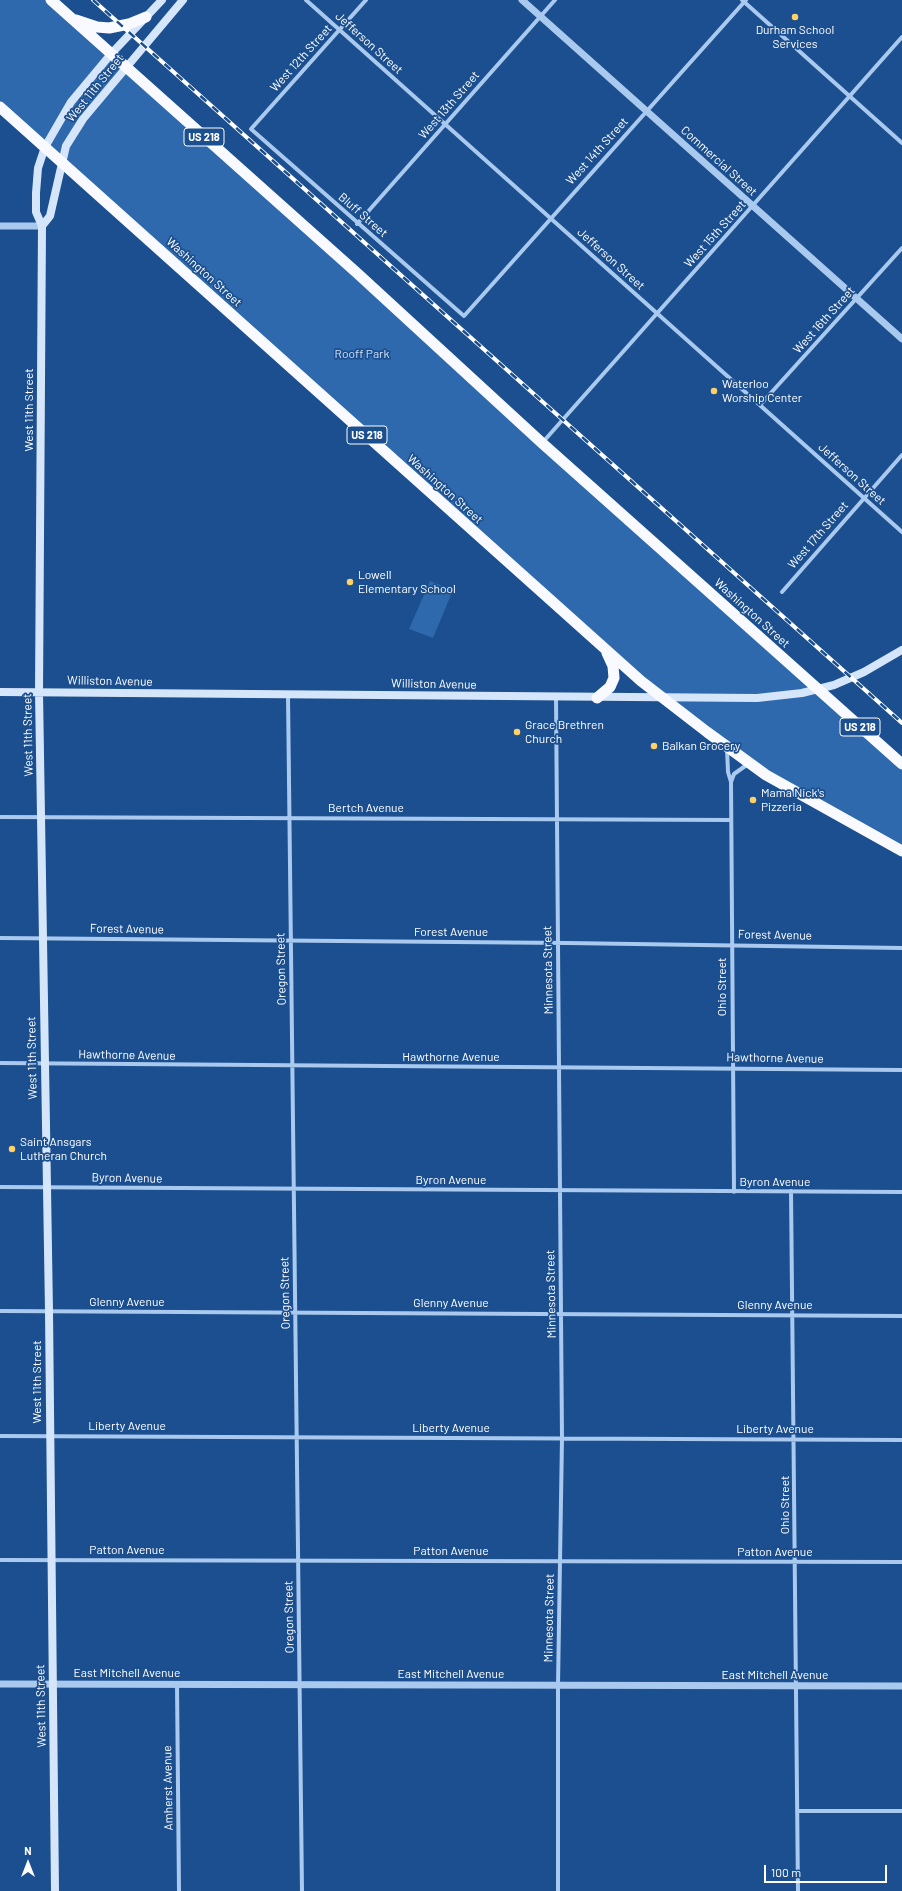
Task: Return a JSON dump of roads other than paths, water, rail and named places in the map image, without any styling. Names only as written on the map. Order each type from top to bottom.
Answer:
[{"type":"highway","name":"Washington Street","points":[[51,0],[351,268],[542,443],[902,764]]},
{"type":"highway","points":[[72,19],[97,27],[109,28],[129,24],[146,17]]},
{"type":"highway","name":"Washington Street","points":[[0,107],[605,649],[662,698],[727,747],[784,785],[902,851]]},
{"type":"highway","points":[[597,698],[610,687],[614,678],[613,666],[605,649]]},
{"type":"main road","name":"West 11th Street","points":[[55,1891],[49,1311],[39,692],[42,226],[36,212],[38,168],[44,147],[71,102],[111,54],[162,0]]},
{"type":"main road","name":"West 11th Street","points":[[42,226],[50,216],[66,146],[83,119],[183,0]]},
{"type":"main road","name":"Williston Avenue","points":[[0,692],[556,698],[764,698],[818,690],[834,686],[864,672],[902,650]]},
{"type":"street","name":"Jefferson Street","points":[[306,0],[902,532]]},
{"type":"street","name":"West 12th Street","points":[[251,129],[366,0]]},
{"type":"street","name":"Commercial Street","points":[[522,0],[902,339]]},
{"type":"street","name":"West 13th Street","points":[[357,224],[555,0]]},
{"type":"street","points":[[744,1],[902,143]]},
{"type":"street","name":"West 14th Street","points":[[464,316],[744,1]]},
{"type":"street","name":"West 15th Street","points":[[542,443],[902,37]]},
{"type":"street","name":"Bluff Street","points":[[251,129],[357,224],[464,316]]},
{"type":"street","points":[[0,226],[42,226]]},
{"type":"street","name":"West 16th Street","points":[[760,406],[902,248]]},
{"type":"street","name":"West 17th Street","points":[[782,592],[902,455]]},
{"type":"street","name":"Oregon Street","points":[[288,695],[302,1891]]},
{"type":"street","name":"Minnesota Street","points":[[556,698],[562,1438],[558,1685],[558,1891]]},
{"type":"street","name":"Ohio Street","points":[[727,747],[728,772],[731,782],[734,1192]]},
{"type":"street","points":[[731,782],[734,774],[750,763]]},
{"type":"street","name":"Bertch Avenue","points":[[0,817],[556,818],[731,820]]},
{"type":"street","name":"Forest Avenue","points":[[0,938],[902,948]]},
{"type":"street","name":"Hawthorne Avenue","points":[[0,1063],[902,1070]]},
{"type":"street","name":"Byron Avenue","points":[[0,1187],[294,1190],[902,1192]]},
{"type":"street","name":"Ohio Street","points":[[791,1191],[798,1891]]},
{"type":"street","name":"Glenny Avenue","points":[[0,1311],[902,1316]]},
{"type":"street","name":"Liberty Avenue","points":[[0,1436],[902,1440]]},
{"type":"street","name":"Patton Avenue","points":[[0,1560],[902,1562]]},
{"type":"street","name":"East Mitchell Avenue","points":[[0,1684],[902,1686]]},
{"type":"street","name":"Amherst Avenue","points":[[177,1684],[179,1891]]},
{"type":"street","points":[[797,1811],[902,1811]]},
{"type":"railway","points":[[93,0],[902,723]]},
{"type":"place","name":"Durham School Services","points":[[795,17]]},
{"type":"place","name":"Waterloo Worship Center","points":[[714,391]]},
{"type":"place","name":"Lowell Elementary School","points":[[350,582]]},
{"type":"place","name":"Grace Brethren Church","points":[[517,732]]},
{"type":"place","name":"Balkan Grocery","points":[[654,746]]},
{"type":"place","name":"Mama Nick's Pizzeria","points":[[753,800]]},
{"type":"place","name":"Saint Ansgars Lutheran Church","points":[[12,1149]]},
{"type":"park label","name":"Rooff Park","points":[[362,354]]}]
